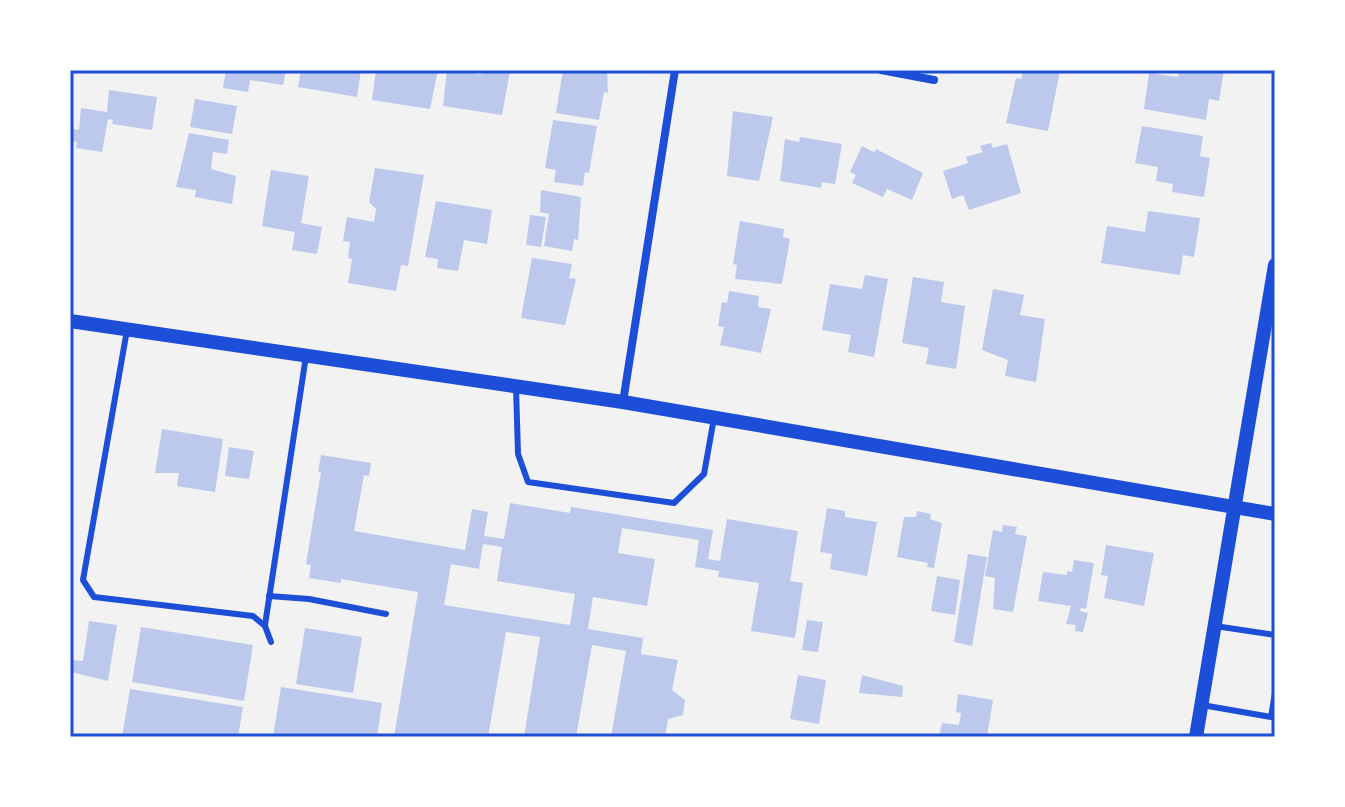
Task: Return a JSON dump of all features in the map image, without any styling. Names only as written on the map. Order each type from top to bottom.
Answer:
[{"type":"street","points":[[623,402],[675,70]]},
{"type":"street","points":[[881,70],[934,80]]},
{"type":"street","points":[[1196,737],[1275,265]]},
{"type":"street","points":[[70,321],[623,402],[1275,514]]},
{"type":"lane","points":[[127,330],[83,580],[94,597],[253,616],[265,626]]},
{"type":"lane","points":[[271,642],[265,626],[306,356]]},
{"type":"lane","points":[[516,387],[518,454],[528,482],[587,492],[674,503],[704,474],[714,418]]},
{"type":"lane","points":[[269,596],[309,599],[386,614]]},
{"type":"lane","points":[[1214,626],[1275,635]]},
{"type":"lane","points":[[1202,705],[1271,717],[1275,693]]},
{"type":"building","points":[[226,70],[286,70],[283,85],[250,80],[248,92],[223,88]]},
{"type":"building","points":[[301,70],[361,70],[357,97],[298,87]]},
{"type":"building","points":[[376,70],[438,70],[430,109],[372,100]]},
{"type":"building","points":[[447,70],[476,70],[476,74],[482,74],[483,70],[510,71],[502,115],[443,106]]},
{"type":"building","points":[[563,70],[607,70],[608,93],[604,92],[599,120],[556,113]]},
{"type":"building","points":[[1023,70],[1060,71],[1048,131],[1006,123],[1016,78],[1021,79]]},
{"type":"building","points":[[1179,70],[1224,70],[1219,101],[1209,99],[1206,120],[1144,109],[1149,73],[1178,77]]},
{"type":"building","points":[[109,90],[157,97],[152,130],[112,124],[113,120],[108,119],[102,152],[76,148],[77,142],[71,141],[73,129],[79,130],[81,108],[107,112]]},
{"type":"building","points":[[195,99],[237,106],[232,134],[190,127]]},
{"type":"building","points":[[733,111],[773,117],[759,181],[727,176]]},
{"type":"building","points":[[553,120],[597,126],[589,173],[585,172],[583,186],[554,182],[556,170],[545,168]]},
{"type":"building","points":[[1142,126],[1203,136],[1200,156],[1210,158],[1204,197],[1172,192],[1173,184],[1156,181],[1158,167],[1135,163]]},
{"type":"building","points":[[189,133],[229,140],[227,154],[213,152],[211,169],[236,176],[232,204],[195,197],[196,190],[176,187]]},
{"type":"building","points":[[800,137],[842,144],[835,184],[822,182],[821,188],[780,181],[785,139],[799,142]]},
{"type":"building","points":[[991,143],[993,148],[1007,144],[1021,193],[969,210],[963,195],[952,199],[943,171],[968,163],[966,157],[983,152],[980,146]]},
{"type":"building","points":[[862,146],[874,152],[876,149],[923,173],[912,200],[887,189],[883,197],[852,183],[856,175],[850,172]]},
{"type":"building","points":[[375,168],[424,175],[408,266],[401,265],[396,291],[348,283],[352,259],[348,258],[350,242],[343,241],[347,217],[374,222],[376,209],[369,202]]},
{"type":"building","points":[[271,170],[309,176],[301,223],[322,227],[317,254],[292,250],[295,232],[262,226]]},
{"type":"building","points":[[541,190],[581,197],[578,240],[574,239],[572,251],[544,246],[549,214],[540,212]]},
{"type":"building","points":[[436,201],[492,210],[487,244],[464,240],[458,271],[437,268],[438,259],[425,257]]},
{"type":"building","points":[[1148,211],[1200,218],[1194,257],[1183,255],[1180,275],[1101,263],[1107,226],[1145,232]]},
{"type":"building","points":[[530,215],[546,217],[541,247],[526,245]]},
{"type":"building","points":[[740,221],[784,229],[783,237],[790,239],[782,284],[735,279],[737,265],[733,264]]},
{"type":"building","points":[[532,258],[572,264],[569,278],[576,279],[565,325],[521,318]]},
{"type":"building","points":[[865,275],[888,279],[874,357],[848,352],[851,335],[822,330],[830,284],[862,289]]},
{"type":"building","points":[[913,277],[944,282],[941,302],[965,306],[956,369],[926,364],[929,348],[902,343]]},
{"type":"building","points":[[993,289],[1024,295],[1020,315],[1045,319],[1036,382],[1005,376],[1008,360],[982,350]]},
{"type":"building","points":[[729,291],[759,296],[758,307],[771,309],[761,353],[720,345],[724,327],[718,326],[722,302],[727,303]]},
{"type":"building","points":[[162,429],[223,439],[215,492],[177,486],[179,473],[155,473]]},
{"type":"building","points":[[229,447],[254,451],[249,479],[225,476]]},
{"type":"building","points":[[321,455],[371,463],[369,476],[364,475],[354,531],[465,550],[472,509],[488,512],[484,536],[504,539],[510,503],[570,513],[571,507],[713,530],[708,559],[720,561],[727,519],[798,531],[790,581],[803,583],[795,638],[751,631],[759,583],[718,577],[719,571],[695,567],[699,540],[622,528],[618,553],[655,559],[647,606],[593,597],[588,629],[643,638],[641,654],[678,660],[672,690],[685,700],[683,715],[668,719],[665,737],[611,737],[626,651],[592,645],[576,737],[524,737],[540,637],[506,632],[488,737],[394,737],[418,592],[341,579],[341,583],[309,578],[311,565],[306,564],[321,472],[318,472]],"holes":[[[483,544],[502,547],[497,581],[575,594],[570,625],[444,605],[451,564],[479,569]]]},
{"type":"building","points":[[827,508],[845,511],[845,517],[877,522],[867,576],[830,569],[832,554],[820,552]]},
{"type":"building","points":[[917,511],[931,514],[930,519],[942,523],[934,568],[927,567],[928,563],[897,557],[904,517],[916,517]]},
{"type":"building","points":[[1003,525],[1017,527],[1015,534],[1027,536],[1013,612],[993,609],[995,578],[985,576],[993,530],[1002,532]]},
{"type":"building","points":[[1106,545],[1154,553],[1144,606],[1104,598],[1108,576],[1101,575]]},
{"type":"building","points":[[968,554],[987,557],[972,646],[954,642]]},
{"type":"building","points":[[1074,560],[1094,563],[1086,609],[1081,608],[1080,611],[1088,613],[1083,632],[1075,631],[1076,625],[1066,624],[1071,606],[1038,601],[1043,572],[1067,575],[1067,571],[1072,572]]},
{"type":"building","points":[[937,576],[960,580],[955,615],[931,611]]},
{"type":"building","points":[[807,620],[823,622],[818,652],[802,650]]},
{"type":"building","points":[[89,621],[117,625],[108,681],[71,672],[73,660],[83,661]]},
{"type":"building","points":[[141,627],[253,645],[244,701],[132,682]]},
{"type":"building","points":[[305,628],[362,637],[353,693],[296,684]]},
{"type":"building","points":[[798,675],[826,680],[819,724],[790,719]]},
{"type":"building","points":[[862,675],[903,686],[902,697],[859,693]]},
{"type":"building","points":[[281,687],[382,703],[377,737],[273,737]]},
{"type":"building","points":[[130,689],[243,707],[238,737],[122,737]]},
{"type":"building","points":[[958,694],[993,700],[987,737],[939,737],[942,723],[959,725],[961,713],[956,712]]}]
